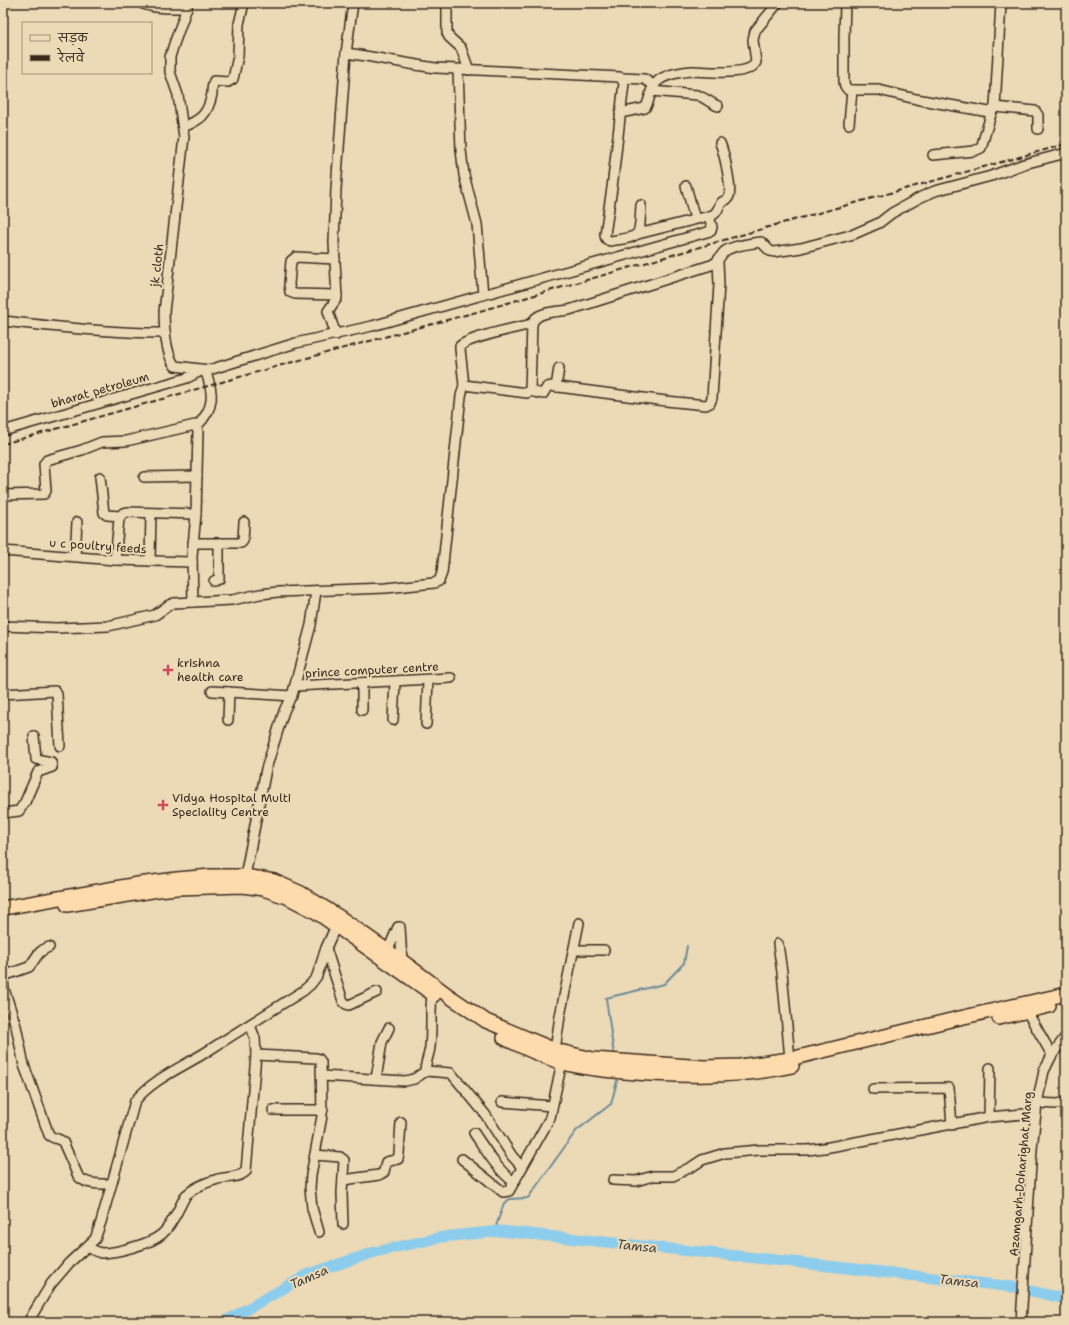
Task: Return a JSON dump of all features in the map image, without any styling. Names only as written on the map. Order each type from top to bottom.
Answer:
[{"type":"highway","points":[[3,908],[144,883],[204,877],[245,876],[274,881],[301,893],[432,994],[480,1025],[530,1051],[562,1062],[590,1069],[612,1071],[687,1076],[764,1072],[863,1051],[1024,1008],[1066,994]]},
{"type":"highway","points":[[3,917],[158,890],[218,886],[243,886],[263,889],[287,898],[337,921],[388,950],[449,996],[486,1021],[555,1050],[592,1059],[704,1067],[740,1066],[790,1059],[1024,1008],[1066,1003]]},
{"type":"street","points":[[141,3],[168,8],[187,5]]},
{"type":"street","points":[[183,127],[195,122],[203,116],[210,100],[214,81],[230,82],[233,79],[238,56],[238,24],[244,3]]},
{"type":"street","points":[[336,334],[328,311],[336,302],[337,295],[335,259],[336,189],[346,53],[353,3]]},
{"type":"street","points":[[447,3],[447,33],[449,37],[461,48],[469,70]]},
{"type":"street","points":[[620,113],[645,108],[652,88],[662,78],[677,73],[691,71],[721,72],[742,70],[752,67],[756,62],[753,40],[755,32],[778,3]]},
{"type":"street","points":[[845,3],[844,82],[848,90],[879,90],[916,99],[985,112],[993,109],[1035,111],[1038,115],[1038,129]]},
{"type":"street","points":[[933,155],[974,151],[980,148],[993,109],[1001,3]]},
{"type":"street","name":"jk cloth","points":[[187,5],[172,50],[170,66],[170,72],[178,95],[183,127],[183,145],[164,312],[165,333],[172,361],[175,366],[204,370],[301,341],[372,326],[711,231],[712,227],[709,216]]},
{"type":"street","points":[[346,53],[371,56],[420,66],[458,70],[616,76],[622,78],[644,79],[652,88],[700,96],[709,103],[718,106]]},
{"type":"street","points":[[458,70],[461,150],[464,175],[478,224],[483,295]]},
{"type":"street","points":[[622,78],[624,83],[605,237],[610,241],[634,237],[638,234],[709,216],[717,212],[721,203],[727,200],[730,196],[725,160],[720,143]]},
{"type":"street","points":[[849,124],[852,90]]},
{"type":"street","points":[[530,391],[532,324],[533,320],[537,317],[548,313],[569,310],[711,265],[718,262],[725,250],[761,242],[770,251],[774,252],[800,248],[854,234],[879,223],[898,210],[934,191],[991,176],[1024,164],[1066,153]]},
{"type":"street","points":[[686,186],[695,219]]},
{"type":"street","points":[[638,234],[640,229],[641,205]]},
{"type":"street","points":[[335,259],[296,257],[292,259],[290,263],[289,287],[290,292],[295,294],[337,295]]},
{"type":"street","points":[[464,384],[527,393],[530,391],[541,394],[544,393],[547,387],[556,387],[706,405],[710,403],[712,398],[719,269],[718,262]]},
{"type":"street","points":[[3,322],[91,331],[165,333]]},
{"type":"street","points":[[3,626],[58,628],[108,626],[154,615],[174,603],[232,600],[278,592],[386,588],[434,583],[439,581],[442,573],[461,396],[464,384],[460,346],[463,343],[481,337],[532,324]]},
{"type":"street","points":[[556,387],[559,368]]},
{"type":"street","points":[[193,602],[192,562],[196,514],[197,426],[207,414],[211,399],[211,387],[204,370]]},
{"type":"street","name":"bharat petroleum","points":[[3,431],[187,378],[204,370]]},
{"type":"street","points":[[3,495],[44,494],[46,491],[44,464],[47,460],[82,450],[102,442],[126,441],[193,425],[197,426]]},
{"type":"street","points":[[144,477],[197,476]]},
{"type":"street","points":[[100,477],[104,514],[120,516],[122,513],[128,512],[196,514]]},
{"type":"street","points":[[150,561],[151,513]]},
{"type":"street","points":[[115,560],[120,516]]},
{"type":"street","points":[[75,556],[77,522]]},
{"type":"street","points":[[194,543],[242,542],[244,522]]},
{"type":"street","points":[[214,581],[219,579],[219,543]]},
{"type":"street","name":"u c poultry feeds","points":[[3,551],[115,560],[192,562]]},
{"type":"street","points":[[245,876],[266,770],[284,711],[292,696],[295,686],[311,625],[316,591]]},
{"type":"street","name":"prince computer centre","points":[[295,686],[451,678]]},
{"type":"street","points":[[426,724],[428,680]]},
{"type":"street","points":[[393,720],[395,682]]},
{"type":"street","points":[[362,683],[362,710]]},
{"type":"street","points":[[3,694],[55,691],[60,746]]},
{"type":"street","points":[[212,691],[292,696]]},
{"type":"street","points":[[228,720],[229,692]]},
{"type":"street","points":[[3,813],[19,811],[25,802],[38,772],[50,768],[52,764],[36,759],[34,736]]},
{"type":"street","points":[[28,1322],[51,1284],[69,1263],[94,1239],[135,1101],[155,1083],[250,1025],[311,984],[320,969],[326,948],[337,921]]},
{"type":"street","points":[[555,1050],[560,1016],[575,950],[579,923]]},
{"type":"street","points":[[388,950],[396,929],[400,927],[402,961]]},
{"type":"street","points":[[778,944],[790,1059]]},
{"type":"street","points":[[49,948],[38,953],[29,967],[6,975],[4,980],[5,993],[16,1026],[24,1065],[49,1134],[63,1142],[81,1180],[88,1183],[111,1184]]},
{"type":"street","points":[[326,948],[343,1000],[346,1004],[377,992]]},
{"type":"street","points":[[575,950],[604,950]]},
{"type":"street","points":[[425,1072],[430,1049],[432,1029],[430,1010],[432,994]]},
{"type":"street","points":[[1024,1008],[1052,1055]]},
{"type":"street","points":[[87,1247],[98,1252],[107,1252],[152,1241],[168,1228],[186,1195],[190,1192],[199,1186],[213,1181],[244,1174],[247,1167],[256,1055],[255,1038],[250,1025]]},
{"type":"street","points":[[376,1079],[382,1042],[389,1028]]},
{"type":"street","name":"Azamgarh-Doharighat Marg","points":[[1021,1322],[1036,1108],[1042,1077],[1052,1055],[1066,1036]]},
{"type":"street","points":[[256,1055],[319,1059],[321,1062],[322,1121],[310,1182],[312,1208],[319,1232]]},
{"type":"street","points":[[462,1159],[503,1192],[509,1191],[547,1126],[562,1062]]},
{"type":"street","points":[[989,1117],[990,1068]]},
{"type":"street","points":[[322,1076],[411,1080],[428,1071],[448,1072],[453,1075],[485,1114],[512,1156],[522,1167]]},
{"type":"street","points":[[873,1089],[949,1088],[952,1125]]},
{"type":"street","points":[[502,1102],[552,1106]]},
{"type":"street","points":[[613,1180],[636,1180],[656,1175],[673,1176],[702,1160],[725,1153],[759,1150],[807,1150],[824,1148],[952,1125],[1066,1102]]},
{"type":"street","points":[[273,1110],[323,1110]]},
{"type":"street","points":[[343,1180],[379,1175],[384,1172],[386,1162],[398,1159],[401,1122]]},
{"type":"street","points":[[474,1133],[490,1156],[514,1182]]},
{"type":"street","points":[[315,1155],[343,1159],[345,1163],[343,1180],[343,1224]]},
{"type":"waterway","points":[[614,1055],[606,998],[664,984],[684,963],[687,946]]},
{"type":"waterway","points":[[494,1232],[504,1203],[510,1199],[528,1198],[576,1131],[611,1104],[617,1081]]},
{"type":"waterway","name":"Tamsa","points":[[224,1322],[309,1274],[375,1252],[442,1237],[500,1231],[1014,1287],[1066,1299]]},
{"type":"railway","points":[[3,444],[289,363],[480,311],[779,224],[1066,144]]},
{"type":"place","name":"krishna health care","points":[[168,670]]},
{"type":"place","name":"Vidya Hospital Multi Speciality Centre","points":[[163,805]]}]
